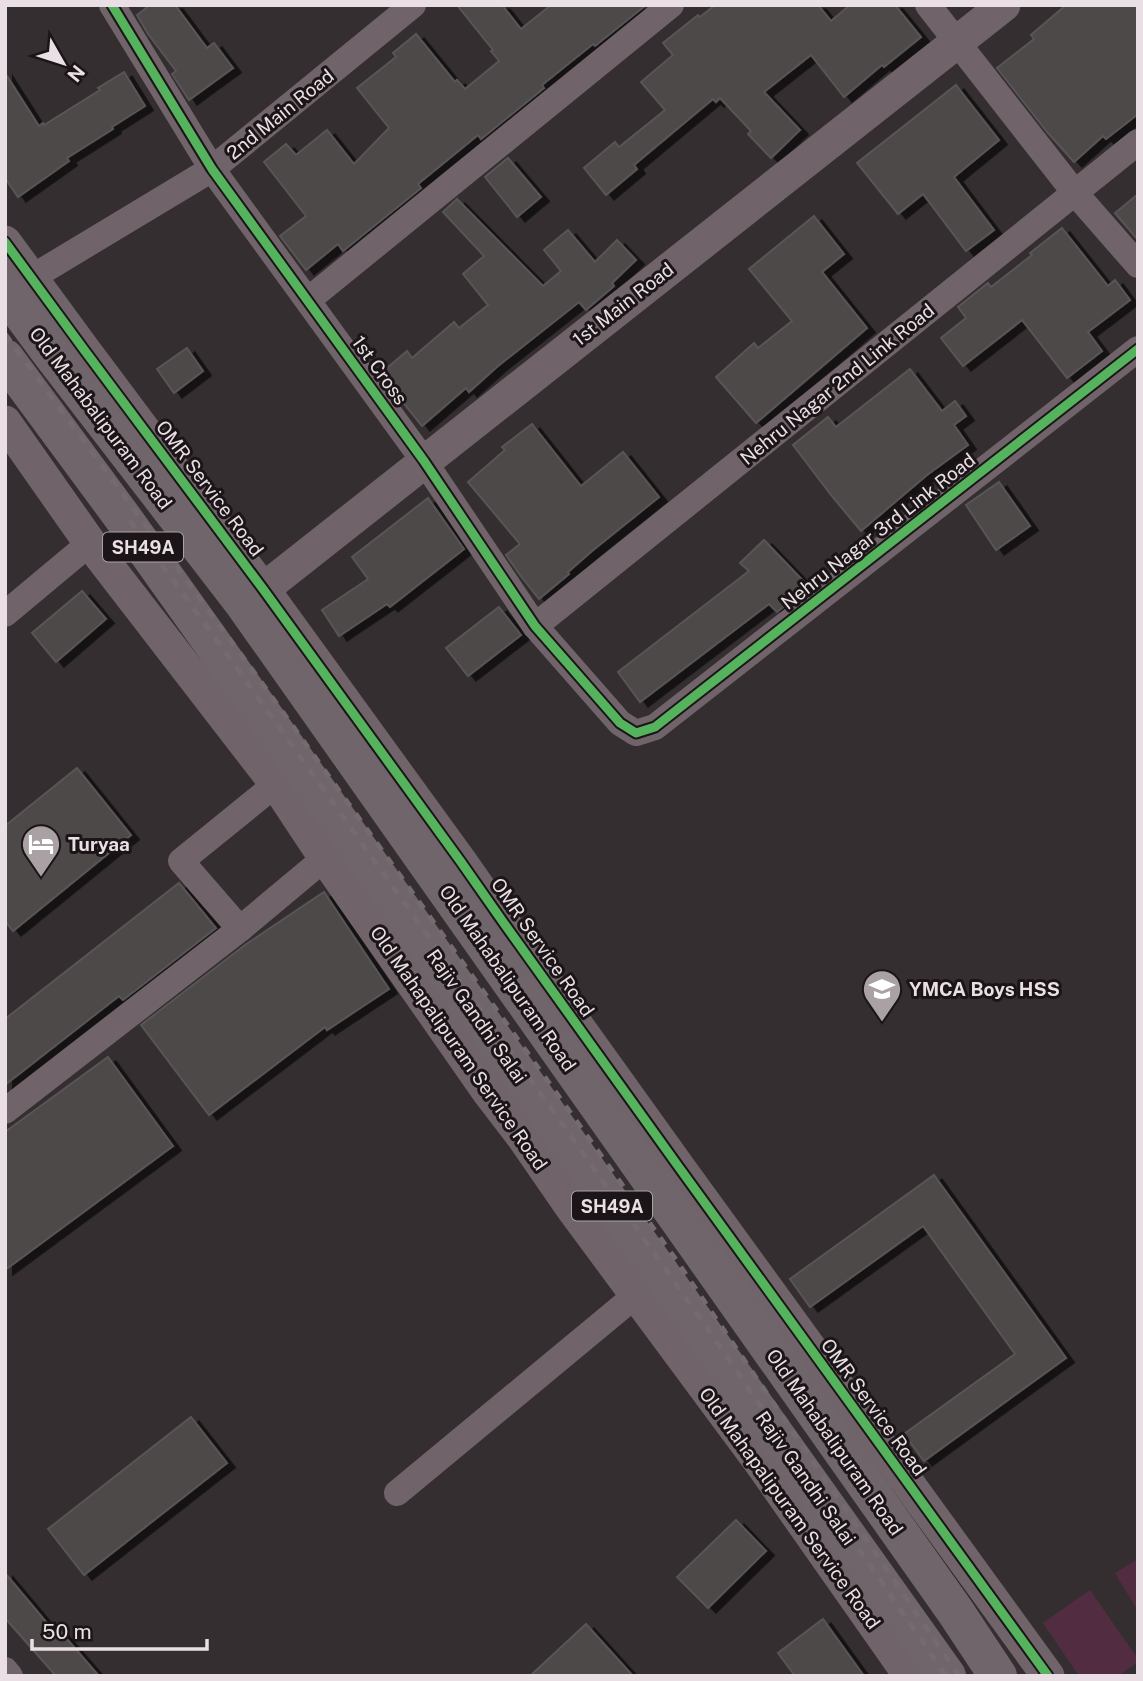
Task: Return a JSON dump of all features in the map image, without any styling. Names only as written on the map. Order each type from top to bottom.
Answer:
[{"type":"main road","name":"Old Mahabalipuram Road","points":[[18,284],[95,410],[254,596],[358,743],[726,1287],[998,1676]]},
{"type":"main road","name":"Rajiv Gandhi Salai","points":[[5,358],[279,737],[293,782],[688,1312],[947,1676]]},
{"type":"main road","points":[[95,410],[139,423]]},
{"type":"main road","points":[[279,737],[328,702]]},
{"type":"main road","points":[[293,782],[358,743]]},
{"type":"main road","points":[[688,1312],[726,1287]]},
{"type":"street","name":"2nd Main Road","points":[[18,284],[212,169],[414,5]]},
{"type":"street","points":[[308,300],[671,5]]},
{"type":"street","points":[[928,5],[1075,193],[1138,265]]},
{"type":"street","name":"1st Main Road","points":[[254,596],[1004,5]]},
{"type":"street","name":"1st Cross","points":[[118,7],[212,169],[424,461],[535,626],[620,723],[636,733]]},
{"type":"street","name":"Nehru Nagar 2nd Link Road","points":[[535,626],[1138,142]]},
{"type":"street","name":"OMR Service Road","points":[[5,242],[18,284],[139,423],[254,596]]},
{"type":"street","name":"Nehru Nagar 3rd Link Road","points":[[636,733],[655,727],[1138,349]]},
{"type":"street","name":"Old Mahapalipuram Service Road","points":[[5,422],[90,543],[293,782],[325,858],[570,1207],[762,1465],[903,1673]]},
{"type":"street","points":[[5,614],[90,543]]},
{"type":"street","name":"OMR Service Road","points":[[358,743],[461,862],[678,1167],[1048,1676]]},
{"type":"street","points":[[240,929],[181,861],[293,782]]},
{"type":"street","points":[[5,1111],[240,929],[325,858]]},
{"type":"street","points":[[397,1493],[636,1295]]},
{"type":"street","points":[[5,1670],[10,1676]]},
{"type":"shaded area","points":[[1138,1559],[1138,1611],[1115,1573]]},
{"type":"shaded area","points":[[1090,1590],[1138,1659],[1138,1662],[1118,1676],[1079,1676],[1043,1623]]},
{"type":"building","points":[[150,5],[175,5],[207,48],[214,43],[233,68],[189,100],[172,74],[176,71],[137,15]]},
{"type":"building","points":[[457,5],[502,5],[521,29],[551,5],[646,5],[542,85],[544,88],[481,139],[478,135],[418,184],[421,188],[343,251],[338,244],[306,270],[280,236],[306,216],[264,162],[286,144],[296,155],[327,130],[354,164],[389,128],[357,88],[396,57],[393,53],[416,34],[455,82],[457,80],[465,89],[499,61]]},
{"type":"building","points":[[715,5],[818,5],[831,21],[850,5],[895,5],[921,37],[844,97],[811,55],[764,92],[800,130],[771,158],[748,134],[751,131],[720,98],[716,102],[713,99],[634,165],[637,169],[606,195],[584,168],[615,142],[619,147],[665,110],[641,82],[673,55],[663,43]]},
{"type":"building","points":[[1066,5],[1138,5],[1138,114],[1106,139],[1103,136],[1074,162],[997,68],[1034,39],[1031,35]]},
{"type":"building","points":[[124,72],[145,106],[67,158],[69,161],[18,197],[5,178],[5,73],[39,126],[100,90],[98,88]]},
{"type":"building","points":[[956,85],[999,140],[954,177],[994,230],[966,251],[923,194],[898,214],[857,163]]},
{"type":"building","points":[[508,158],[541,197],[517,217],[485,177]]},
{"type":"building","points":[[1138,194],[1138,240],[1115,213]]},
{"type":"building","points":[[457,199],[543,286],[561,271],[544,250],[568,230],[595,262],[617,240],[636,260],[612,283],[614,286],[586,310],[579,302],[469,392],[466,388],[422,426],[380,374],[407,351],[412,358],[454,322],[459,328],[488,305],[463,274],[484,256],[443,212]]},
{"type":"building","points":[[814,216],[844,254],[822,272],[867,328],[756,423],[716,377],[754,343],[758,348],[792,321],[749,269]]},
{"type":"building","points":[[1062,228],[1108,286],[1115,280],[1130,300],[1088,332],[1102,351],[1067,378],[1022,320],[963,366],[941,338],[966,318],[958,307],[988,283],[991,287]]},
{"type":"building","points":[[187,348],[203,371],[174,393],[157,369]]},
{"type":"building","points":[[910,369],[942,411],[955,401],[966,416],[954,425],[968,445],[927,475],[861,531],[793,445],[828,417],[836,427]]},
{"type":"building","points":[[532,424],[581,486],[623,452],[659,497],[592,551],[539,599],[506,555],[520,544],[468,482],[505,450],[502,447]]},
{"type":"building","points":[[999,482],[1030,526],[996,550],[966,505]]},
{"type":"building","points":[[428,498],[464,549],[390,607],[387,604],[339,636],[322,610],[368,579],[352,557]]},
{"type":"building","points":[[764,540],[809,587],[777,612],[769,604],[640,702],[618,672],[749,571],[740,563]]},
{"type":"building","points":[[82,591],[106,619],[56,662],[32,633]]},
{"type":"building","points":[[499,607],[521,635],[468,676],[446,648]]},
{"type":"building","name":"Turyaa","points":[[77,768],[131,835],[13,931],[5,921],[5,826]]},
{"type":"building","points":[[179,883],[216,928],[123,1000],[119,996],[5,1085],[5,1019]]},
{"type":"building","points":[[324,892],[389,989],[327,1030],[325,1027],[209,1115],[141,1025],[245,945]]},
{"type":"building","points":[[108,1057],[173,1146],[5,1270],[5,1132]]},
{"type":"building","points":[[934,1175],[1066,1358],[924,1461],[904,1434],[1015,1354],[923,1226],[810,1307],[790,1279]]},
{"type":"building","points":[[191,1417],[227,1463],[84,1575],[48,1529]]},
{"type":"building","points":[[736,1520],[766,1551],[708,1608],[677,1577]]},
{"type":"building","points":[[5,1573],[57,1635],[61,1632],[99,1676],[56,1676],[5,1618]]},
{"type":"building","points":[[823,1619],[864,1676],[795,1676],[778,1653]]},
{"type":"building","points":[[586,1624],[633,1676],[530,1676]]},
{"type":"railway","points":[[5,334],[256,675],[674,1257],[959,1676]]},
{"type":"railway","points":[[130,521],[694,1309],[946,1676]]},
{"type":"cycle path","points":[[112,5],[212,169],[424,461],[535,626],[620,723],[636,733],[655,727],[1138,349]]},
{"type":"cycle path","points":[[5,242],[263,589],[1048,1676]]},
{"type":"place","name":"Turyaa","points":[[41,878]]},
{"type":"place","name":"YMCA Boys HSS","points":[[882,1023]]}]
